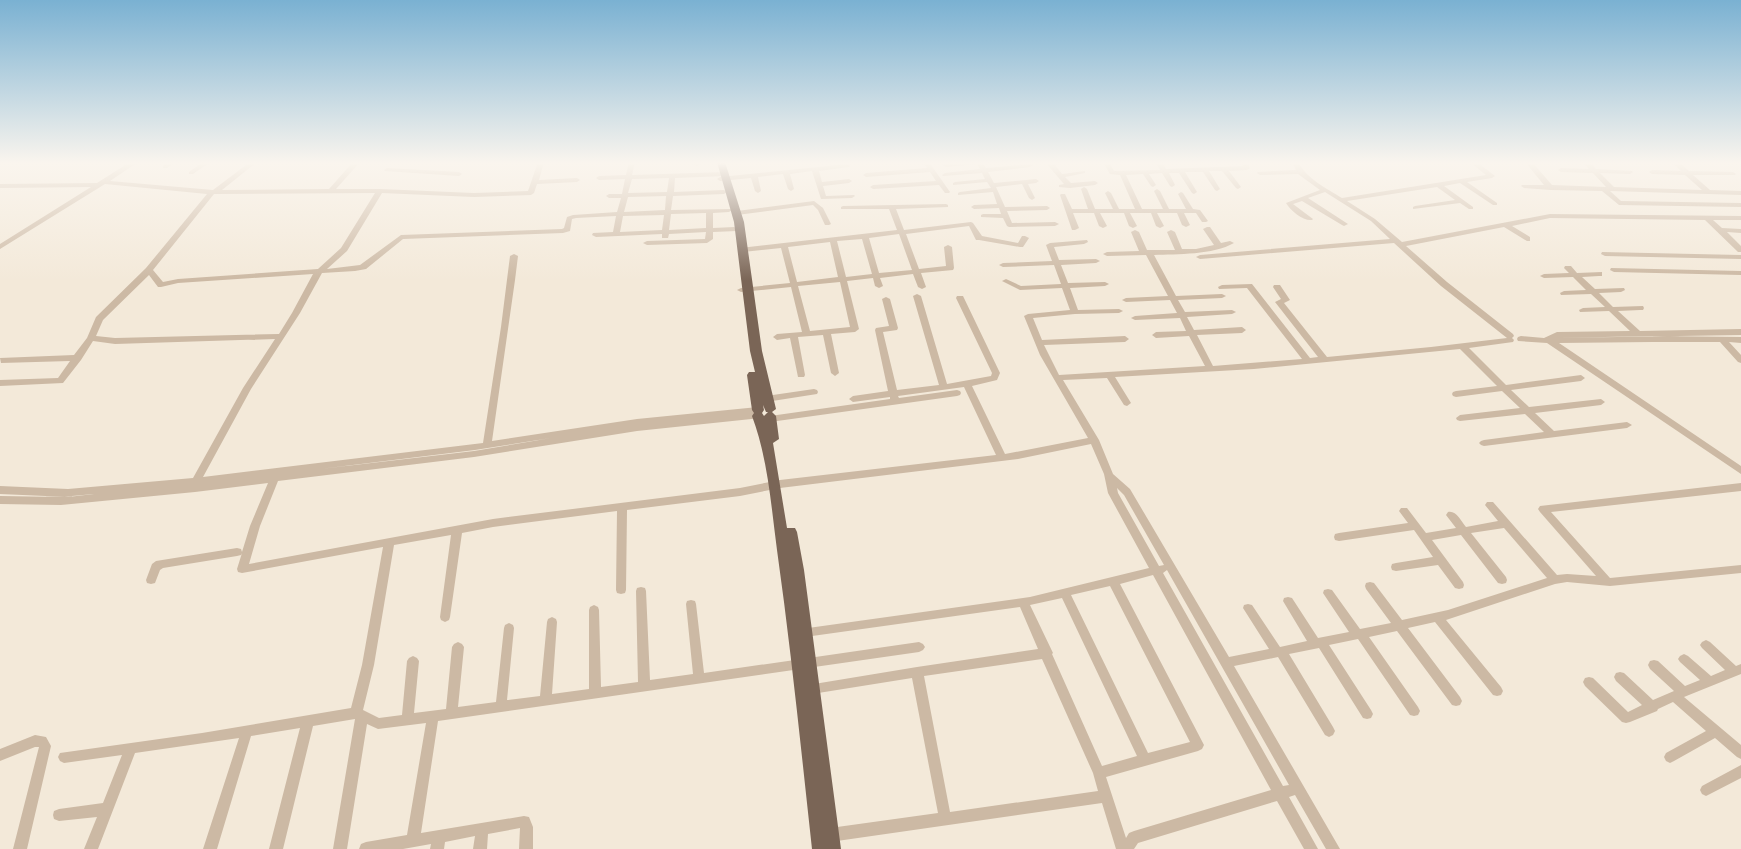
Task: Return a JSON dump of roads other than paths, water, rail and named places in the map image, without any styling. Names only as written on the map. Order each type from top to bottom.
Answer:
[{"type":"main road","points":[[728,202],[733,212],[804,665],[821,849]]},
{"type":"main road","points":[[730,202],[743,250],[745,289]]},
{"type":"main road","points":[[777,484],[797,570],[805,632],[804,665],[812,689],[831,842]]},
{"type":"street","points":[[0,247],[73,202]]},
{"type":"street","points":[[0,383],[60,381],[91,338],[99,319],[149,270],[205,202]]},
{"type":"street","points":[[196,481],[247,388],[319,272],[344,249],[373,202]]},
{"type":"street","points":[[616,234],[622,202]]},
{"type":"street","points":[[664,243],[670,202]]},
{"type":"street","points":[[647,243],[706,240],[710,230],[707,202]]},
{"type":"street","points":[[1000,202],[1009,225],[1055,224]]},
{"type":"street","points":[[1066,202],[1075,228]]},
{"type":"street","points":[[1090,202],[1103,226]]},
{"type":"street","points":[[1112,202],[1117,211]]},
{"type":"street","points":[[1135,202],[1139,211]]},
{"type":"street","points":[[1162,202],[1167,211]]},
{"type":"street","points":[[1185,202],[1190,210]]},
{"type":"street","points":[[1293,202],[1289,205],[1310,219]]},
{"type":"street","points":[[1309,202],[1344,224]]},
{"type":"street","points":[[1343,202],[1373,220],[1510,338]]},
{"type":"street","points":[[1415,208],[1457,202]]},
{"type":"street","points":[[1462,202],[1471,208]]},
{"type":"street","points":[[1491,202],[1495,204]]},
{"type":"street","points":[[1689,202],[1719,230],[1738,244],[1741,250]]},
{"type":"street","points":[[149,270],[161,285],[178,281],[363,267],[401,237],[562,231],[567,229],[569,218],[572,216],[733,212],[814,203],[822,209],[827,224]]},
{"type":"street","points":[[1618,203],[1741,206]]},
{"type":"street","points":[[1618,203],[1632,217]]},
{"type":"street","points":[[843,208],[946,206]]},
{"type":"street","points":[[892,207],[922,287]]},
{"type":"street","points":[[974,207],[1004,210],[1047,208]]},
{"type":"street","points":[[982,216],[1004,210]]},
{"type":"street","points":[[1070,212],[1190,210],[1200,212],[1219,246]]},
{"type":"street","points":[[1126,211],[1146,253],[1211,369]]},
{"type":"street","points":[[1153,211],[1160,226]]},
{"type":"street","points":[[1179,211],[1186,225]]},
{"type":"street","points":[[1200,257],[1397,243],[1550,216],[1741,218]]},
{"type":"street","points":[[743,250],[971,224],[980,238],[1020,245],[1025,238]]},
{"type":"street","points":[[1506,225],[1527,239]]},
{"type":"street","points":[[596,235],[734,229]]},
{"type":"street","points":[[1719,230],[1741,231]]},
{"type":"street","points":[[1171,232],[1180,252]]},
{"type":"street","points":[[865,236],[879,286]]},
{"type":"street","points":[[777,337],[855,329],[833,240]]},
{"type":"street","points":[[1075,312],[1050,245],[1084,242]]},
{"type":"street","points":[[1107,254],[1180,252],[1230,243]]},
{"type":"street","points":[[784,245],[807,333]]},
{"type":"street","points":[[745,289],[950,268],[948,247]]},
{"type":"street","points":[[1605,254],[1741,257]]},
{"type":"street","points":[[487,445],[501,348],[507,330],[514,256]]},
{"type":"street","points":[[1004,265],[1096,261]]},
{"type":"street","points":[[1568,268],[1643,339]]},
{"type":"street","points":[[1614,270],[1741,273]]},
{"type":"street","points":[[1544,276],[1599,274]]},
{"type":"street","points":[[1006,280],[1020,288],[1105,284]]},
{"type":"street","points":[[1126,300],[1173,299],[1250,286],[1308,361]]},
{"type":"street","points":[[1277,287],[1286,300],[1279,302],[1324,359]]},
{"type":"street","points":[[1564,293],[1622,290]]},
{"type":"street","points":[[917,296],[944,387]]},
{"type":"street","points":[[0,490],[68,493],[276,475],[637,422],[894,397],[987,381],[994,378],[996,373],[960,298]]},
{"type":"street","points":[[886,299],[894,328],[879,330],[894,397]]},
{"type":"street","points":[[1583,310],[1640,308]]},
{"type":"street","points":[[1119,311],[1028,316],[1057,378],[1095,440],[1110,477],[1113,493],[1311,849]]},
{"type":"street","points":[[1135,318],[1232,312]]},
{"type":"street","points":[[1156,335],[1242,330]]},
{"type":"street","points":[[827,332],[835,373]]},
{"type":"street","points":[[1546,339],[1557,334],[1741,332]]},
{"type":"street","points":[[794,335],[801,375]]},
{"type":"street","points":[[91,338],[115,341],[281,336]]},
{"type":"street","points":[[1057,378],[1308,361],[1463,347],[1510,338],[1563,342],[1643,339],[1741,340]]},
{"type":"street","points":[[1039,343],[1125,339]]},
{"type":"street","points":[[1546,339],[1741,471]]},
{"type":"street","points":[[1722,340],[1740,357]]},
{"type":"street","points":[[1463,347],[1551,434]]},
{"type":"street","points":[[1,360],[78,358]]},
{"type":"street","points":[[1109,375],[1127,403]]},
{"type":"street","points":[[1456,394],[1581,378]]},
{"type":"street","points":[[967,384],[1002,457]]},
{"type":"street","points":[[0,500],[61,501],[474,454],[637,428],[765,411],[814,392]]},
{"type":"street","points":[[853,399],[957,393]]},
{"type":"street","points":[[1460,418],[1601,402]]},
{"type":"street","points":[[1485,443],[1627,425]]},
{"type":"street","points":[[276,475],[243,551],[242,569],[493,523],[740,492],[777,484],[1002,457],[1095,440]]},
{"type":"street","points":[[1110,477],[1127,492],[1333,849]]},
{"type":"street","points":[[1607,582],[1543,509],[1741,487]]},
{"type":"street","points":[[1490,505],[1555,580]]},
{"type":"street","points":[[621,590],[622,507]]},
{"type":"street","points":[[1404,511],[1459,585]]},
{"type":"street","points":[[1451,515],[1502,580]]},
{"type":"street","points":[[1424,537],[1507,524]]},
{"type":"street","points":[[1339,537],[1416,526]]},
{"type":"street","points":[[445,617],[457,530]]},
{"type":"street","points":[[340,849],[359,714],[389,543]]},
{"type":"street","points":[[151,580],[156,567],[160,564],[243,551]]},
{"type":"street","points":[[1396,567],[1441,560]]},
{"type":"street","points":[[805,632],[1023,602],[1171,567]]},
{"type":"street","points":[[1226,663],[1437,617],[1555,580],[1567,578],[1607,582],[1741,569]]},
{"type":"street","points":[[1099,773],[1198,745],[1113,581]]},
{"type":"street","points":[[1370,586],[1456,701]]},
{"type":"street","points":[[641,591],[644,686]]},
{"type":"street","points":[[1065,593],[1145,760]]},
{"type":"street","points":[[1328,593],[1414,711]]},
{"type":"street","points":[[1288,601],[1367,714]]},
{"type":"street","points":[[1023,602],[1099,773],[1125,849]]},
{"type":"street","points":[[692,604],[699,679]]},
{"type":"street","points":[[1248,608],[1329,730]]},
{"type":"street","points":[[594,610],[595,692]]},
{"type":"street","points":[[1437,617],[1497,691]]},
{"type":"street","points":[[546,699],[552,622]]},
{"type":"street","points":[[501,705],[509,628]]},
{"type":"street","points":[[1589,682],[1626,718],[1738,670],[1706,645]]},
{"type":"street","points":[[452,713],[458,647]]},
{"type":"street","points":[[64,757],[130,750],[359,714],[378,724],[919,647]]},
{"type":"street","points":[[812,689],[1047,653]]},
{"type":"street","points":[[1684,659],[1710,682]]},
{"type":"street","points":[[407,720],[413,661]]},
{"type":"street","points":[[1654,665],[1715,732],[1741,753]]},
{"type":"street","points":[[917,672],[945,818]]},
{"type":"street","points":[[1620,677],[1653,706]]},
{"type":"street","points":[[413,840],[433,716]]},
{"type":"street","points":[[276,849],[308,721]]},
{"type":"street","points":[[210,849],[247,731]]},
{"type":"street","points":[[1670,758],[1715,732]]},
{"type":"street","points":[[0,755],[35,741],[42,741],[45,746],[20,849]]},
{"type":"street","points":[[91,849],[130,750]]},
{"type":"street","points":[[1706,790],[1741,771]]},
{"type":"street","points":[[1125,849],[1134,838],[1298,788]]},
{"type":"street","points":[[831,842],[945,818],[1106,796]]},
{"type":"street","points":[[59,815],[107,809]]},
{"type":"street","points":[[366,849],[392,847],[413,840],[438,842],[482,828],[524,822],[527,827],[525,849]]},
{"type":"street","points":[[480,849],[482,828]]}]
